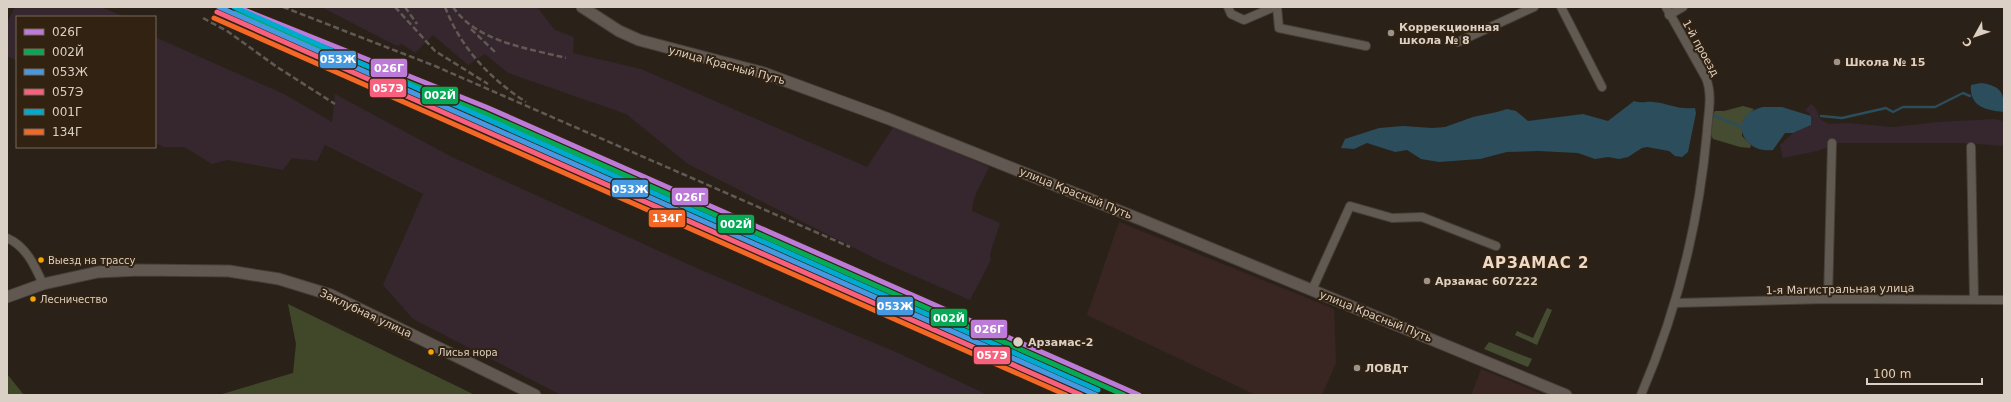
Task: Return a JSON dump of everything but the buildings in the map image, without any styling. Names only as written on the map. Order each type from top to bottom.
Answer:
[{"type":"main road","name":"улица Красный Путь","points":[[582,7],[619,31],[639,40],[764,73],[816,91],[1080,194],[1566,395]]},
{"type":"main road","name":"Заклубная улица","points":[[7,297],[43,284],[98,272],[139,270],[229,271],[279,280],[331,295],[535,395]]},
{"type":"street","points":[[1228,7],[1231,14],[1244,20],[1276,7],[1279,28],[1366,46]]},
{"type":"street","points":[[1458,42],[1534,7]]},
{"type":"street","points":[[1562,7],[1602,87]]},
{"type":"street","name":"1-й проезд","points":[[1641,395],[1676,303],[1703,174],[1710,101],[1710,88],[1706,78],[1669,15],[1666,7]]},
{"type":"street","points":[[1669,15],[1683,7]]},
{"type":"street","points":[[1828,299],[1832,143]]},
{"type":"street","points":[[1971,147],[1974,299]]},
{"type":"street","points":[[1312,290],[1350,206],[1392,218],[1422,217],[1496,246]]},
{"type":"street","points":[[7,238],[22,248],[43,284]]},
{"type":"street","name":"1-я Магистральная улица","points":[[1676,303],[1828,299],[2004,300]]},
{"type":"shaded area","points":[[15,7],[101,7],[123,16],[16,16],[16,60],[7,56],[7,23]]},
{"type":"shaded area","points":[[321,7],[537,7],[555,30],[574,37],[573,53],[641,69],[867,167],[894,126],[989,167],[974,198],[972,211],[1000,223],[990,254],[991,260],[970,300],[882,262],[688,164],[626,114],[508,73],[485,54],[468,65],[433,35],[415,53],[402,44],[397,46]]},
{"type":"shaded area","points":[[156,37],[284,94],[332,122],[335,94],[452,157],[701,270],[898,353],[988,395],[561,395],[413,319],[383,285],[423,194],[325,145],[317,161],[292,158],[283,170],[227,160],[212,164],[184,147],[164,147],[156,143]]},
{"type":"shaded area","points":[[1811,104],[1815,107],[1821,120],[1829,124],[1848,123],[1893,127],[1938,122],[1995,119],[2004,121],[2004,146],[1964,143],[1839,143],[1817,151],[1783,158],[1780,145],[1793,133],[1811,125],[1810,114],[1805,110]]},
{"type":"shaded area","points":[[1119,222],[1334,309],[1336,363],[1322,395],[1256,395],[1087,315]]},
{"type":"shaded area","points":[[1481,369],[1544,395],[1471,395]]},
{"type":"green space","points":[[1743,106],[1754,109],[1743,121],[1742,136],[1751,145],[1750,148],[1740,147],[1713,139],[1710,132],[1710,125],[1711,117],[1715,111],[1724,111]]},
{"type":"green space","points":[[288,304],[475,395],[219,395],[293,373],[296,344]]},
{"type":"green space","points":[[1547,308],[1552,310],[1537,345],[1515,335],[1517,331],[1533,338]]},
{"type":"green space","points":[[1489,342],[1532,359],[1528,367],[1484,349]]},
{"type":"green space","points":[[7,374],[24,395],[7,395]]},
{"type":"water","points":[[1981,83],[1998,88],[2002,95],[2004,112],[1991,110],[1976,103],[1971,92],[1971,85]]},
{"type":"water","points":[[1634,101],[1658,103],[1683,108],[1695,108],[1696,113],[1688,152],[1682,157],[1675,156],[1669,151],[1647,147],[1642,148],[1628,157],[1619,159],[1608,157],[1595,159],[1578,153],[1538,151],[1507,152],[1480,159],[1439,162],[1421,159],[1407,150],[1395,152],[1367,143],[1354,149],[1341,148],[1345,139],[1379,128],[1403,126],[1432,128],[1445,127],[1473,117],[1507,109],[1516,111],[1528,121],[1583,114],[1608,121]]},
{"type":"water","points":[[1763,107],[1782,107],[1811,116],[1811,125],[1793,133],[1785,133],[1773,150],[1762,150],[1753,146],[1746,140],[1742,133],[1742,125],[1745,118],[1752,111]]},
{"type":"waterway","points":[[1821,116],[1842,118],[1886,108],[1893,112],[1903,107],[1935,107],[1963,93],[1970,96]]},
{"type":"waterway","points":[[1712,115],[1741,127]]},
{"type":"railway","points":[[283,7],[435,66],[850,247]]},
{"type":"railway","points":[[395,7],[435,51],[488,84]]},
{"type":"railway","points":[[405,7],[417,24]]},
{"type":"railway","points":[[445,7],[459,36],[478,61],[500,83],[526,102]]},
{"type":"railway","points":[[453,7],[463,19],[489,36],[519,47],[566,58]]},
{"type":"railway","points":[[203,18],[227,31],[277,67],[335,104]]},
{"type":"railway","points":[[471,29],[495,52]]},
{"type":"transit line","name":"053Ж","points":[[219,7],[1096,395]]},
{"type":"transit line","name":"001Г","points":[[234,7],[1098,390]]},
{"type":"transit line","name":"026Г","points":[[237,7],[486,107],[1139,395]]},
{"type":"transit line","name":"057Э","points":[[217,12],[1081,395]]},
{"type":"transit line","name":"002Й","points":[[235,13],[484,113],[1124,395]]},
{"type":"transit line","name":"134Г","points":[[214,18],[1066,395]]},
{"type":"place","name":"Коррекционная школа № 8","points":[[1391,33]]},
{"type":"place","name":"Школа № 15","points":[[1837,62]]},
{"type":"place","name":"Выезд на трассу","points":[[41,260]]},
{"type":"place","name":"Арзамас 607222","points":[[1427,281]]},
{"type":"place","name":"Лесничество","points":[[33,299]]},
{"type":"place","name":"Арзамас-2","points":[[1018,342]]},
{"type":"place","name":"Лисья нора","points":[[431,352]]},
{"type":"place","name":"ЛОВДт","points":[[1357,368]]},
{"type":"district","name":"АРЗАМАС 2","points":[[1536,263]]}]
